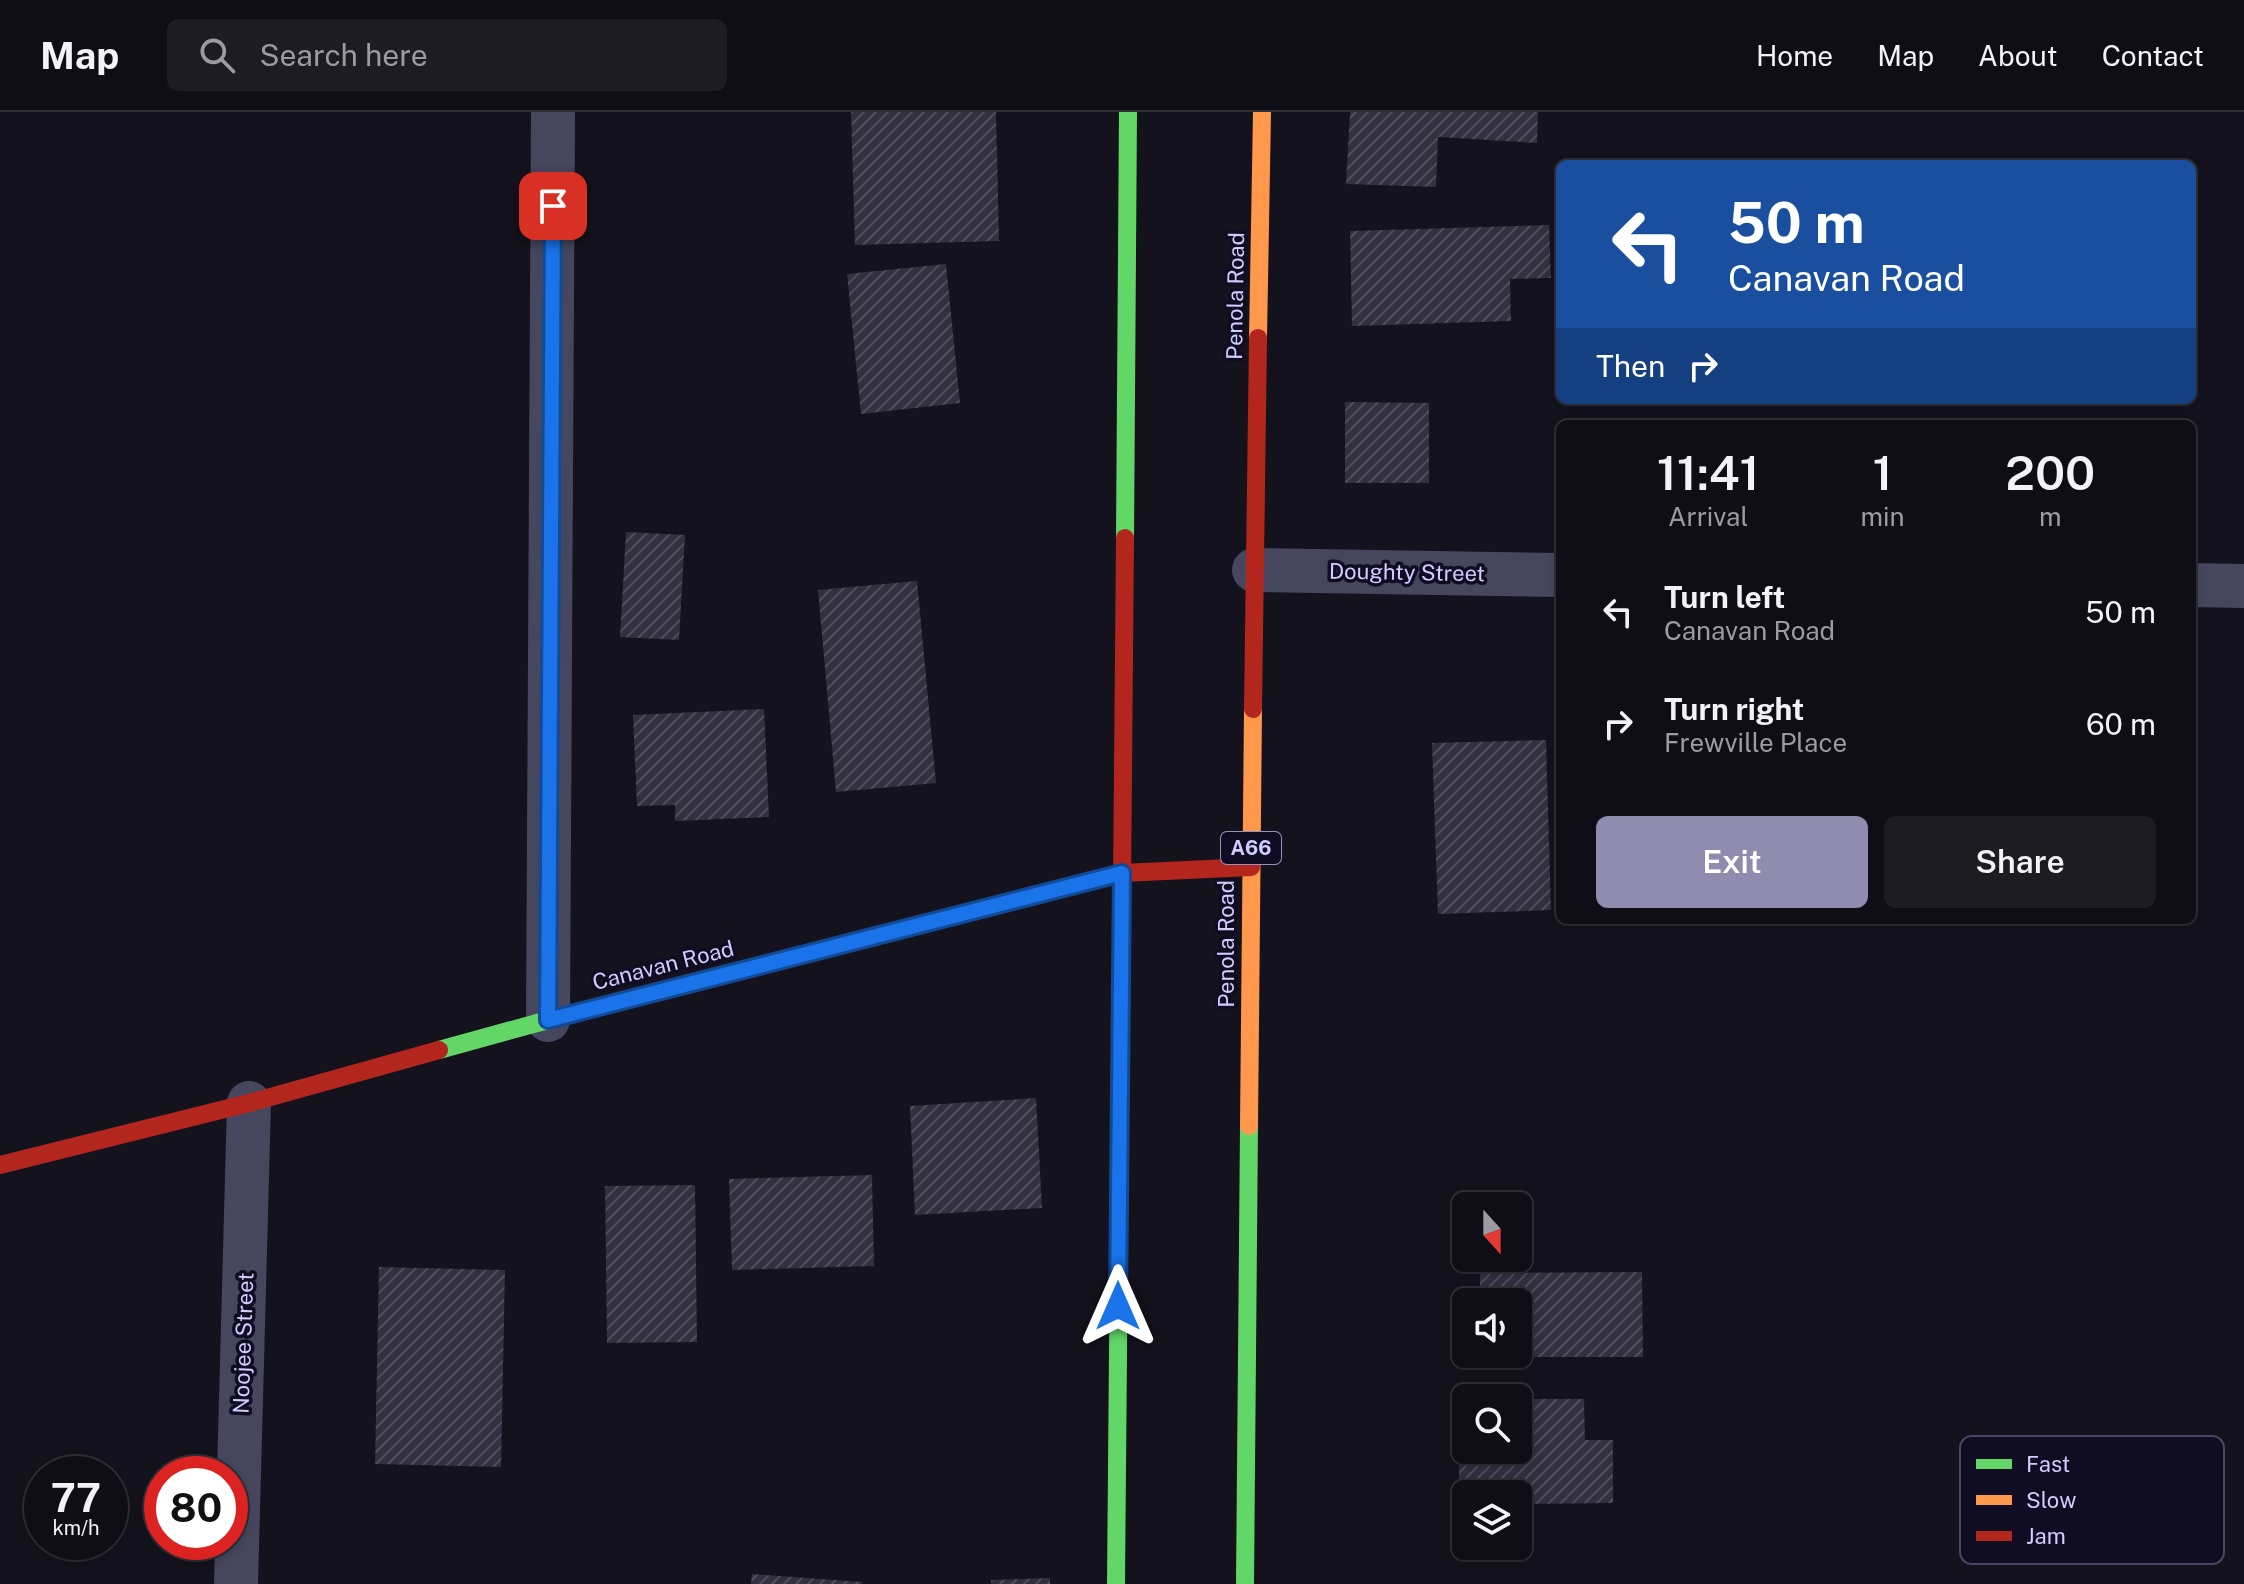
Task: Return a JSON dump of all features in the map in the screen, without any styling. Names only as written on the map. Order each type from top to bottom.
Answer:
[{"type":"main road","points":[[1116,1584],[1128,112]]},
{"type":"main road","name":"Penola Road","points":[[1245,1584],[1254,570],[1262,112]]},
{"type":"main road","name":"Canavan Road","points":[[0,1165],[249,1103],[548,1020],[1122,873],[1251,867]]},
{"type":"street","points":[[548,1020],[553,112]]},
{"type":"street","name":"Doughty Street","points":[[1254,570],[1556,575]]},
{"type":"street","points":[[2196,585],[2244,586]]},
{"type":"street","name":"Noojee Street","points":[[236,1584],[249,1103]]},
{"type":"building","points":[[851,112],[996,112],[999,241],[855,245]]},
{"type":"building","points":[[1350,112],[1538,112],[1537,143],[1438,137],[1436,187],[1346,184]]},
{"type":"building","points":[[1549,225],[1551,278],[1510,279],[1511,321],[1352,326],[1350,231]]},
{"type":"building","points":[[946,264],[960,403],[861,414],[847,274]]},
{"type":"building","points":[[1345,402],[1429,403],[1429,483],[1345,483]]},
{"type":"building","points":[[626,532],[685,535],[679,640],[620,637]]},
{"type":"building","points":[[917,581],[936,783],[836,792],[818,590]]},
{"type":"building","points":[[764,709],[769,817],[675,821],[675,805],[637,806],[633,715]]},
{"type":"building","points":[[1546,740],[1551,910],[1438,914],[1432,743]]},
{"type":"building","points":[[1036,1098],[1042,1208],[915,1215],[910,1106]]},
{"type":"building","points":[[872,1175],[874,1266],[732,1270],[729,1179]]},
{"type":"building","points":[[695,1185],[697,1342],[607,1343],[605,1186]]},
{"type":"building","points":[[379,1267],[505,1270],[501,1467],[375,1464]]},
{"type":"building","points":[[1642,1272],[1643,1357],[1532,1357],[1532,1288],[1480,1288],[1480,1273]]},
{"type":"building","points":[[1532,1399],[1584,1399],[1585,1440],[1613,1440],[1613,1503],[1532,1504],[1532,1480],[1459,1480],[1459,1464],[1532,1464]]},
{"type":"building","points":[[752,1574],[862,1582],[862,1584],[751,1584]]},
{"type":"building","points":[[1050,1578],[1050,1584],[991,1584],[991,1580]]},
{"type":"traffic: fast","points":[[1125,538],[1128,112]]},
{"type":"traffic: fast","points":[[439,1050],[887,933]]},
{"type":"traffic: fast","points":[[1245,1584],[1249,1126]]},
{"type":"traffic: fast","points":[[1116,1584],[1119,1237]]},
{"type":"traffic: slow","points":[[1258,338],[1262,112]]},
{"type":"traffic: slow","points":[[1249,1126],[1253,709]]},
{"type":"traffic: jam","points":[[1253,709],[1258,338]]},
{"type":"traffic: jam","points":[[1119,1237],[1125,538]]},
{"type":"traffic: jam","points":[[887,933],[1122,873],[1251,867]]},
{"type":"traffic: jam","points":[[0,1165],[249,1103],[439,1050]]},
{"type":"route","points":[[553,206],[548,1020],[1122,873],[1118,1306]]}]
